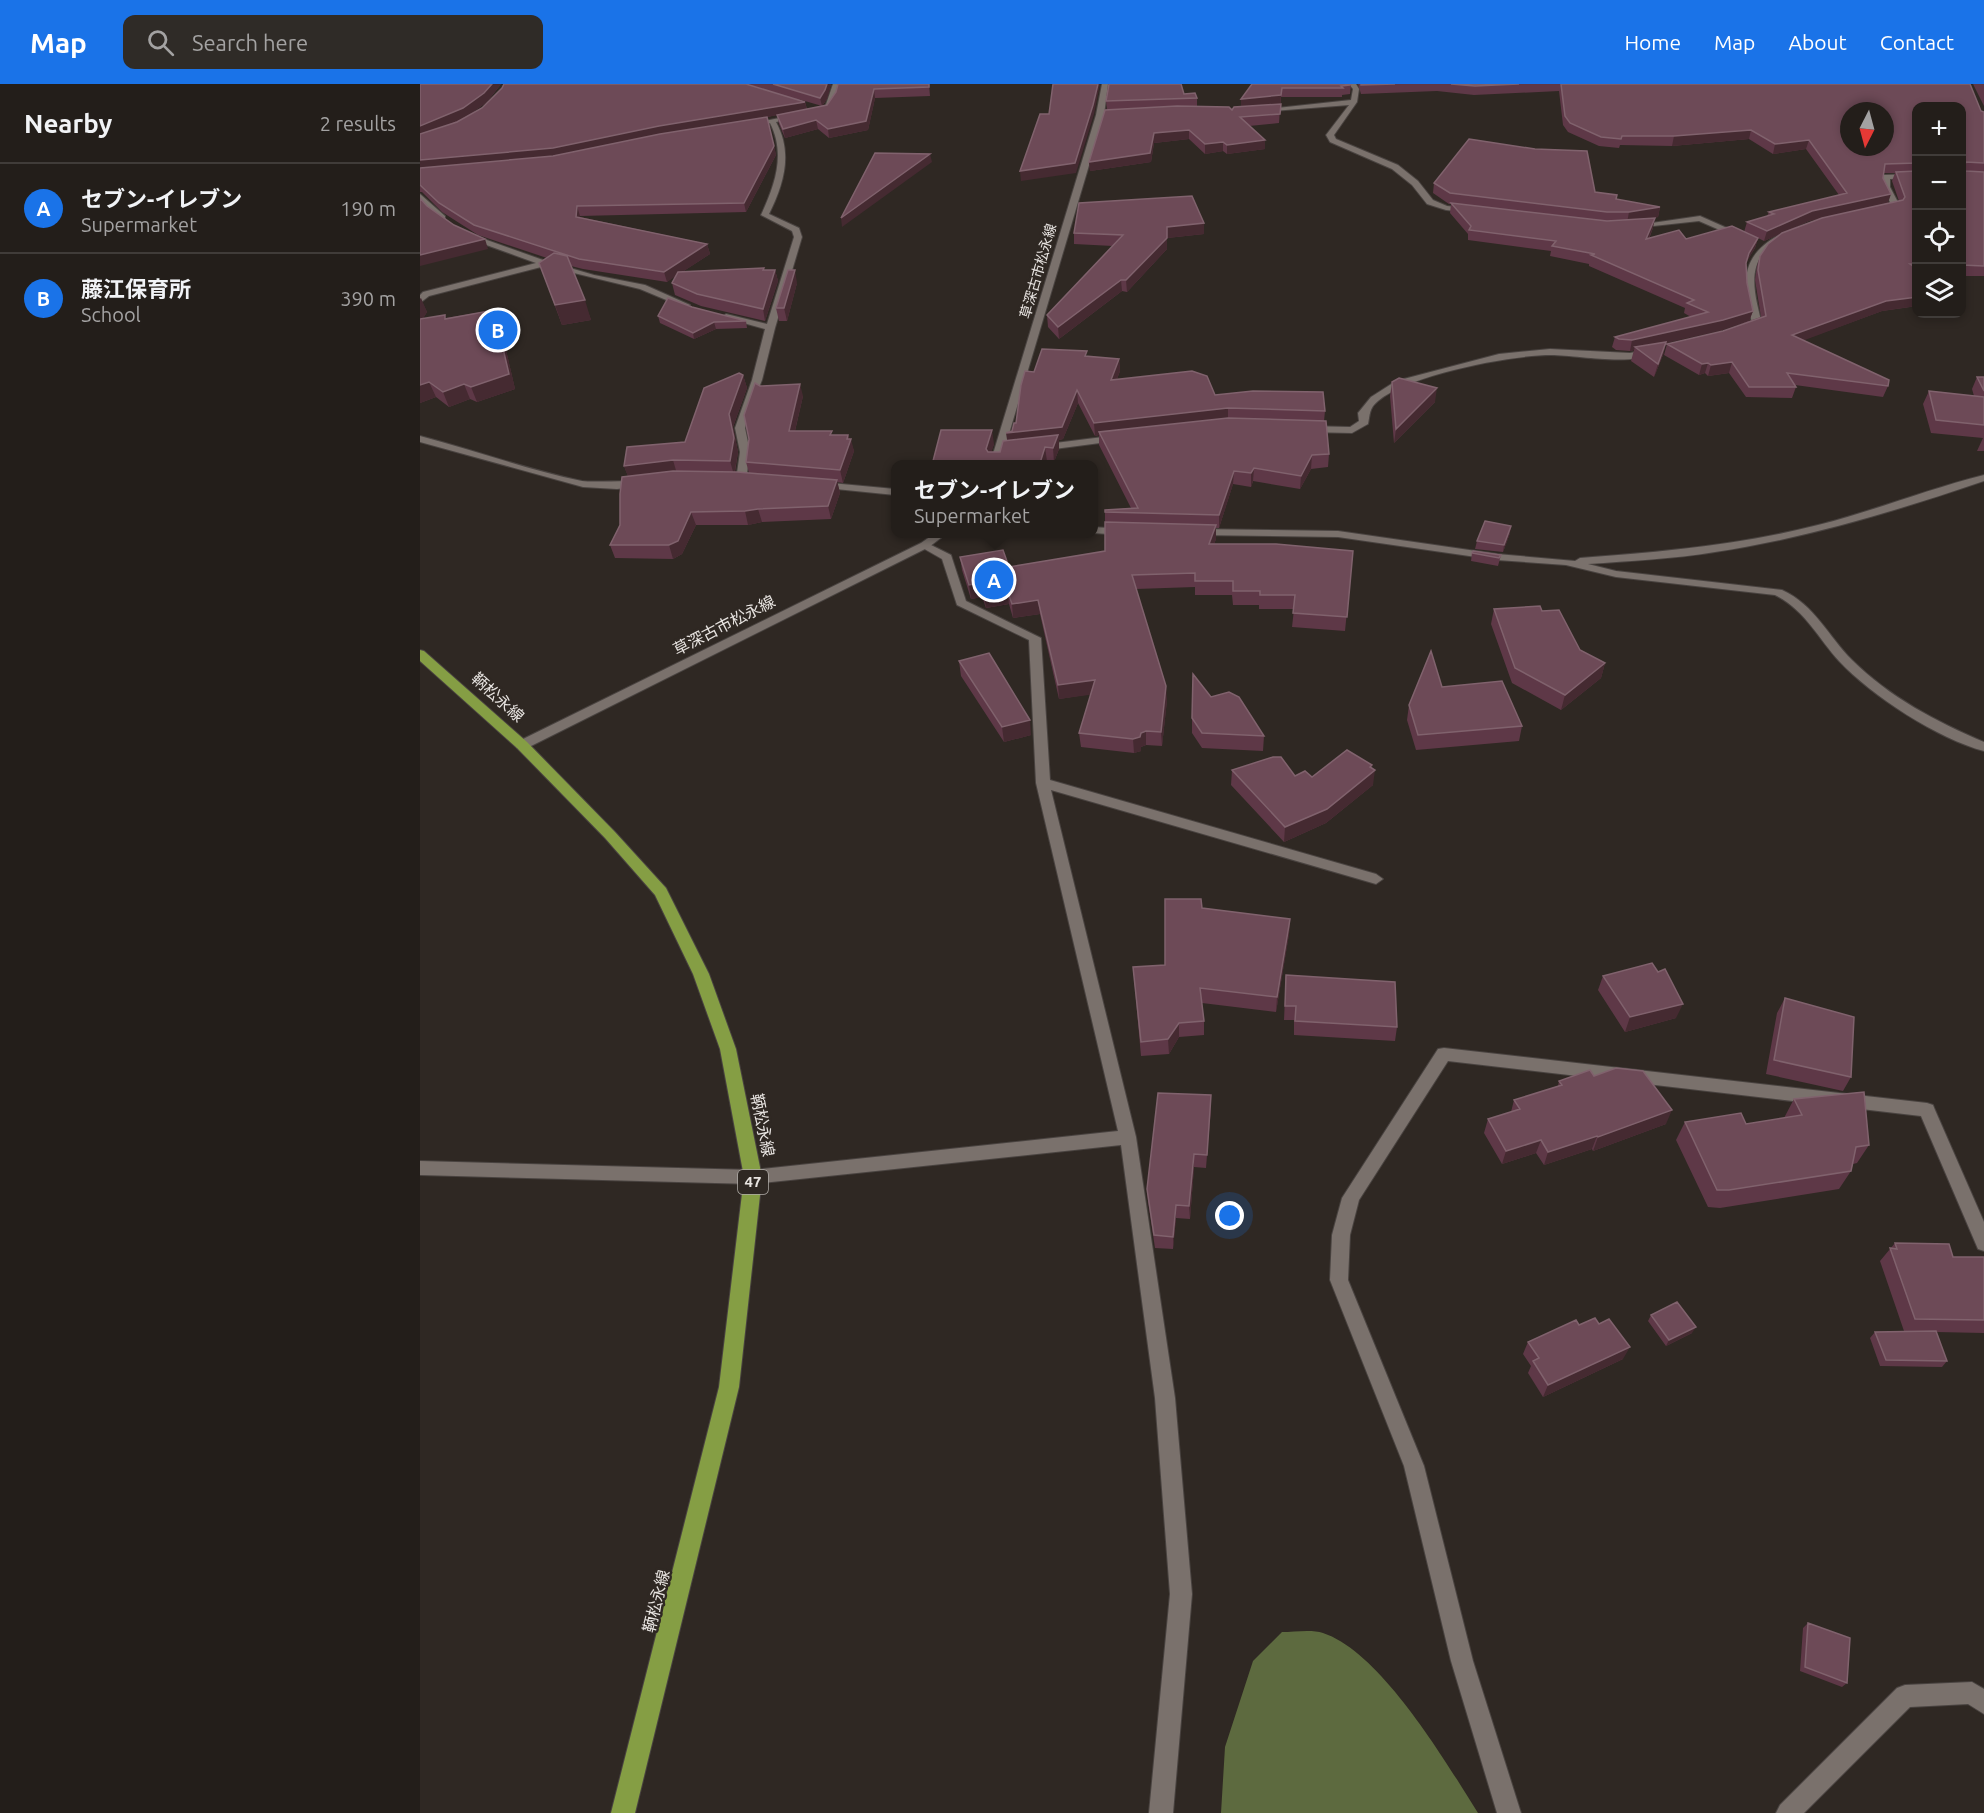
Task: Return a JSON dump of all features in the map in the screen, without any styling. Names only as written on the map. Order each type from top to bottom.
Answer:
[{"type":"main road","name":"鞆松永線","points":[[420,654],[522,745],[661,892],[701,974],[728,1049],[753,1177],[729,1387],[623,1813]]},
{"type":"street","points":[[816,111],[825,112],[832,100],[836,84]]},
{"type":"street","name":"草深古市松永線","points":[[997,460],[1100,115],[1105,84]]},
{"type":"street","points":[[1352,84],[1356,89],[1354,102],[1330,135],[1334,140],[1395,167],[1415,183],[1430,202],[1446,208],[1480,212]]},
{"type":"street","points":[[1251,111],[1354,102]]},
{"type":"street","points":[[739,126],[807,114]]},
{"type":"street","points":[[1100,115],[1111,114]]},
{"type":"street","points":[[741,480],[745,452],[740,428],[742,418],[757,380],[770,328],[798,237],[796,230],[765,215],[773,199],[780,171],[782,142],[771,121]]},
{"type":"street","points":[[1874,210],[1896,206],[1886,187],[1886,177],[1912,176]]},
{"type":"street","points":[[420,196],[438,216],[447,222]]},
{"type":"street","points":[[1627,227],[1700,218],[1747,239]]},
{"type":"street","points":[[1735,332],[1758,324],[1750,293],[1749,271],[1761,245],[1794,232]]},
{"type":"street","points":[[465,233],[474,239],[540,262],[593,277],[642,287],[697,310]]},
{"type":"street","points":[[420,300],[426,294],[544,264],[540,262]]},
{"type":"street","points":[[716,315],[770,328]]},
{"type":"street","points":[[1299,429],[1352,430],[1364,422],[1363,413],[1374,399],[1399,383],[1499,357],[1550,352],[1630,356],[1665,348]]},
{"type":"street","points":[[1032,448],[1134,436]]},
{"type":"street","points":[[420,439],[584,484],[617,486],[657,482]]},
{"type":"street","points":[[999,452],[1010,451]]},
{"type":"street","points":[[1188,532],[1338,534],[1497,557],[1566,562],[1716,550],[1796,533],[1898,507],[1984,478]]},
{"type":"street","points":[[808,484],[891,492]]},
{"type":"street","points":[[1098,530],[1132,532]]},
{"type":"street","name":"草深古市松永線","points":[[522,745],[925,545],[935,538]]},
{"type":"street","points":[[925,545],[946,557],[961,603],[1035,639],[1043,783],[1128,1137],[1165,1398],[1181,1594],[1161,1813]]},
{"type":"street","points":[[1566,562],[1616,574],[1758,588],[1793,598],[1809,613],[1847,663],[1886,695],[1952,734],[1984,747]]},
{"type":"street","points":[[1043,783],[1376,879]]},
{"type":"street","points":[[1509,1813],[1462,1661],[1414,1466],[1339,1280],[1341,1234],[1351,1198],[1444,1054],[1927,1110],[1984,1242]]},
{"type":"street","points":[[420,1168],[753,1177],[1128,1137]]},
{"type":"street","points":[[1788,1813],[1905,1696],[1972,1693],[1984,1703]]},
{"type":"green space","points":[[1282,1632],[1323,1633],[1345,1644],[1367,1662],[1410,1711],[1478,1813],[1221,1813],[1225,1747],[1253,1661]]},
{"type":"building","points":[[420,84],[492,84],[484,93],[463,108],[420,126]]},
{"type":"building","points":[[504,84],[746,84],[805,102],[659,126],[553,148],[420,160],[420,134],[457,122],[482,108]]},
{"type":"building","points":[[773,84],[827,84],[820,98]]},
{"type":"building","points":[[838,84],[929,84],[929,87],[874,89],[866,121],[828,129],[816,120],[783,129],[777,115],[827,105],[836,92]]},
{"type":"building","points":[[1053,84],[1098,84],[1075,163],[1020,171],[1040,114],[1049,114]]},
{"type":"building","points":[[1109,84],[1181,84],[1184,94],[1195,93],[1197,98],[1106,101]]},
{"type":"building","points":[[1252,84],[1351,84],[1341,86],[1343,88],[1282,88],[1281,95],[1241,99]]},
{"type":"building","points":[[1451,84],[1519,84],[1475,86]]},
{"type":"building","points":[[1561,84],[1970,84],[1981,111],[1984,112],[1984,163],[1966,162],[1966,102],[1912,102],[1912,163],[1885,164],[1883,178],[1891,194],[1812,211],[1767,231],[1747,222],[1774,214],[1769,212],[1847,193],[1809,140],[1775,144],[1751,130],[1674,136],[1622,136],[1621,139],[1601,137],[1570,123],[1565,116]]},
{"type":"building","points":[[1281,104],[1280,114],[1240,117],[1265,140],[1227,145],[1223,142],[1205,144],[1189,130],[1154,133],[1150,153],[1089,162],[1105,110],[1177,106],[1229,107],[1232,110],[1234,107]]},
{"type":"building","points":[[767,117],[774,146],[744,203],[577,206],[576,217],[707,244],[664,272],[579,259],[474,225],[439,203],[420,185],[420,168],[553,156],[660,134]]},
{"type":"building","points":[[1469,139],[1535,149],[1587,151],[1595,192],[1617,195],[1616,199],[1660,207],[1629,212],[1607,212],[1450,193],[1434,183]]},
{"type":"building","points":[[875,153],[930,154],[841,218]]},
{"type":"building","points":[[1912,171],[1912,264],[1910,264],[1912,265],[1912,298],[1886,301],[1792,335],[1889,380],[1888,386],[1787,373],[1796,387],[1749,387],[1732,362],[1702,364],[1667,344],[1723,331],[1766,316],[1758,270],[1760,256],[1768,244],[1782,233],[1822,218],[1903,200],[1905,197],[1896,172]]},
{"type":"building","points":[[1966,171],[1984,172],[1984,266],[1966,265]]},
{"type":"building","points":[[1192,196],[1204,223],[1167,227],[1167,238],[1126,280],[1121,280],[1058,327],[1047,315],[1123,235],[1074,233],[1079,203]]},
{"type":"building","points":[[420,198],[427,206],[454,225],[485,239],[420,255]]},
{"type":"building","points":[[1451,203],[1607,221],[1655,218],[1646,239],[1679,230],[1686,239],[1732,226],[1758,238],[1746,263],[1747,283],[1753,311],[1632,340],[1619,339],[1615,337],[1708,312],[1687,303],[1694,300],[1591,255],[1595,254],[1552,246],[1556,241],[1469,230],[1471,226]]},
{"type":"building","points":[[554,253],[567,256],[585,300],[555,305],[539,263]]},
{"type":"building","points":[[764,268],[763,270],[775,270],[763,309],[697,294],[672,283],[678,272]]},
{"type":"building","points":[[788,270],[795,270],[784,308],[776,308]]},
{"type":"building","points":[[668,298],[692,307],[746,321],[714,322],[693,333],[658,316]]},
{"type":"building","points":[[494,310],[509,374],[471,387],[464,384],[443,392],[429,382],[420,385],[420,319],[445,315],[445,319]]},
{"type":"building","points":[[1666,342],[1658,364],[1635,347]]},
{"type":"building","points":[[1042,349],[1087,351],[1085,356],[1119,359],[1111,380],[1192,371],[1207,376],[1215,395],[1253,391],[1323,392],[1325,411],[1228,408],[1094,423],[1077,390],[1062,427],[1006,433],[1012,431],[1016,423],[1025,371],[1034,372]]},
{"type":"building","points":[[739,373],[743,375],[729,414],[734,438],[730,461],[673,460],[624,466],[627,447],[685,442],[704,388]]},
{"type":"building","points":[[1977,377],[1984,377],[1984,391]]},
{"type":"building","points":[[1399,378],[1437,388],[1396,429],[1392,382]]},
{"type":"building","points":[[755,383],[760,386],[800,384],[789,431],[832,431],[830,435],[848,435],[847,439],[851,439],[840,470],[746,462],[749,439],[744,415]]},
{"type":"building","points":[[1929,391],[1984,397],[1984,425],[1936,420]]},
{"type":"building","points":[[1228,418],[1326,421],[1329,454],[1312,455],[1301,476],[1254,468],[1251,473],[1234,471],[1219,515],[1105,512],[1105,510],[1138,508],[1099,432]]},
{"type":"building","points":[[941,430],[992,430],[986,449],[988,452],[1000,452],[1003,441],[1058,435],[1053,448],[1045,447],[1041,460],[933,460]]},
{"type":"building","points":[[673,471],[737,472],[837,480],[828,506],[691,512],[678,541],[669,545],[610,545],[620,525],[622,477]]},
{"type":"building","points":[[1485,521],[1511,526],[1504,545],[1477,541]]},
{"type":"building","points":[[1105,522],[1216,525],[1209,544],[1276,544],[1353,551],[1347,617],[1293,613],[1295,595],[1260,595],[1260,591],[1233,591],[1233,581],[1195,581],[1195,573],[1132,575],[1166,686],[1161,732],[1146,731],[1141,733],[1140,737],[1133,739],[1079,733],[1095,680],[1058,685],[1038,600],[1012,604],[1007,590],[984,594],[980,583],[969,585],[960,557],[1003,550],[1009,567],[1105,551]]},
{"type":"building","points":[[1473,551],[1501,555],[1499,558],[1472,553]]},
{"type":"building","points":[[1540,606],[1542,611],[1559,610],[1580,650],[1605,663],[1565,695],[1515,668],[1494,609]]},
{"type":"building","points":[[1431,651],[1442,687],[1502,681],[1522,726],[1418,735],[1409,705]]},
{"type":"building","points":[[989,653],[1030,720],[1002,727],[959,661]]},
{"type":"building","points":[[1193,674],[1211,697],[1229,692],[1239,697],[1264,736],[1202,733],[1192,718]]},
{"type":"building","points":[[1347,750],[1372,765],[1370,767],[1375,770],[1327,809],[1285,827],[1232,770],[1273,757],[1281,757],[1295,776],[1305,771],[1312,777]]},
{"type":"building","points":[[1165,899],[1201,899],[1202,908],[1290,919],[1277,997],[1200,988],[1204,1021],[1179,1023],[1168,1039],[1141,1042],[1133,967],[1165,965]]},
{"type":"building","points":[[1652,963],[1658,972],[1665,969],[1683,1004],[1630,1017],[1603,976]]},
{"type":"building","points":[[1286,975],[1395,982],[1397,1027],[1295,1021],[1296,1006],[1285,1006]]},
{"type":"building","points":[[1785,998],[1854,1017],[1851,1077],[1774,1060]]},
{"type":"building","points":[[1616,1068],[1643,1071],[1672,1110],[1598,1137],[1548,1152],[1541,1140],[1506,1151],[1488,1119],[1520,1109],[1514,1100],[1562,1085],[1559,1081],[1590,1070],[1594,1076]]},
{"type":"building","points":[[1864,1092],[1869,1145],[1856,1147],[1851,1171],[1717,1190],[1685,1122],[1741,1113],[1746,1124],[1802,1115],[1794,1099]]},
{"type":"building","points":[[1158,1093],[1211,1095],[1207,1155],[1194,1154],[1189,1206],[1176,1205],[1173,1237],[1154,1235],[1147,1189]]},
{"type":"building","points":[[1895,1243],[1949,1244],[1953,1257],[1984,1257],[1984,1320],[1915,1319],[1890,1248],[1897,1249]]},
{"type":"building","points":[[1677,1302],[1696,1327],[1669,1340],[1651,1315]]},
{"type":"building","points":[[1595,1318],[1599,1324],[1609,1319],[1630,1347],[1548,1385],[1533,1361],[1539,1358],[1528,1342],[1576,1320],[1579,1325]]},
{"type":"building","points":[[1936,1331],[1947,1361],[1886,1360],[1875,1332]]},
{"type":"building","points":[[1808,1623],[1850,1638],[1847,1683],[1805,1667]]},
{"type":"place","name":"藤江保育所","points":[[498,330]]},
{"type":"place","name":"セブン-イレブン","points":[[994,580]]}]
